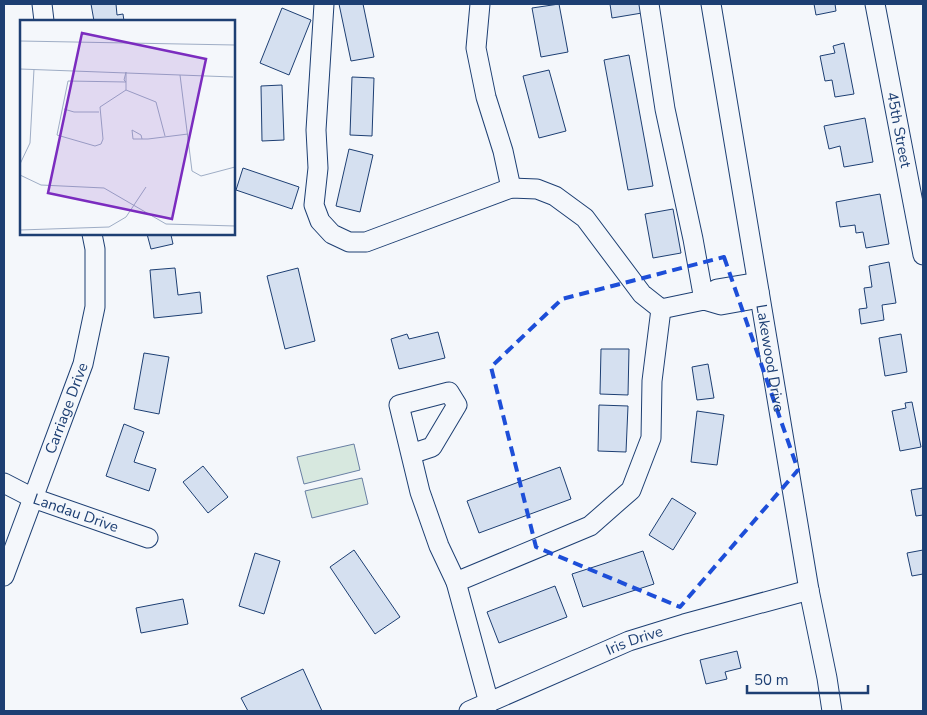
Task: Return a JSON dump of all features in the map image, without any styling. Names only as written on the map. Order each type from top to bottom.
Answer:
[{"type":"street","points":[[42,4],[44,20]]},
{"type":"street","points":[[324,4],[316,130],[318,168],[314,205],[320,221],[332,234],[349,242],[366,242],[511,188],[537,189],[555,196],[585,218],[642,294],[661,309]]},
{"type":"street","points":[[480,4],[476,48],[486,97],[503,151],[511,188]]},
{"type":"street","points":[[648,4],[665,109],[704,300]]},
{"type":"street","name":"Lakewood Drive","points":[[711,4],[808,590],[824,660],[832,711]]},
{"type":"street","name":"45th Street","points":[[875,4],[923,255]]},
{"type":"street","name":"Carriage Drive","points":[[4,576],[83,364],[95,307],[95,248],[92,235]]},
{"type":"street","points":[[661,309],[704,300],[717,289],[747,284],[759,292]]},
{"type":"street","points":[[456,582],[590,526],[632,490],[651,438],[652,381],[661,309]]},
{"type":"street","points":[[411,454],[420,492],[435,537],[456,582],[489,703]]},
{"type":"street","name":"Landau Drive","points":[[4,483],[34,498],[148,538]]},
{"type":"street","name":"Iris Drive","points":[[469,711],[629,642],[684,624],[808,590]]},
{"type":"highlighted area","points":[[724,257],[798,470],[680,607],[536,547],[491,367],[562,299]]},
{"type":"shaded area","points":[[354,444],[360,470],[304,484],[297,457]]},
{"type":"shaded area","points":[[362,478],[368,504],[312,518],[305,491]]},
{"type":"building","points":[[91,4],[116,4],[117,15],[123,14],[124,20],[94,20]]},
{"type":"building","points":[[339,4],[363,4],[374,57],[351,61]]},
{"type":"building","points":[[559,4],[568,52],[541,57],[532,8]]},
{"type":"building","points":[[610,4],[640,4],[642,13],[612,18]]},
{"type":"building","points":[[814,4],[835,4],[836,11],[816,15]]},
{"type":"building","points":[[282,8],[311,20],[289,75],[260,63]]},
{"type":"building","points":[[844,43],[854,94],[835,97],[832,80],[825,81],[820,56],[835,53],[833,46]]},
{"type":"building","points":[[629,55],[653,186],[628,190],[604,60]]},
{"type":"building","points":[[549,70],[566,131],[539,138],[523,76]]},
{"type":"building","points":[[352,77],[374,78],[372,136],[350,135]]},
{"type":"building","points":[[282,85],[284,140],[262,141],[261,86]]},
{"type":"building","points":[[865,118],[873,162],[844,167],[840,146],[829,149],[824,126]]},
{"type":"building","points":[[349,149],[373,155],[360,212],[336,206]]},
{"type":"building","points":[[243,168],[299,187],[292,209],[236,190]]},
{"type":"building","points":[[880,194],[889,244],[866,248],[863,232],[856,233],[855,225],[840,227],[836,202]]},
{"type":"building","points":[[673,209],[681,253],[653,258],[645,214]]},
{"type":"building","points":[[147,235],[171,235],[173,244],[151,249]]},
{"type":"building","points":[[889,262],[896,303],[882,305],[884,320],[861,324],[859,309],[867,308],[864,288],[872,287],[869,266]]},
{"type":"building","points":[[175,268],[178,295],[200,292],[202,313],[154,318],[150,270]]},
{"type":"building","points":[[298,268],[315,341],[285,349],[267,276]]},
{"type":"building","points":[[438,332],[445,358],[399,369],[391,339],[407,334],[409,339]]},
{"type":"building","points":[[901,334],[907,372],[885,376],[879,338]]},
{"type":"building","points":[[601,349],[629,349],[628,395],[600,394]]},
{"type":"building","points":[[144,353],[169,357],[159,414],[134,409]]},
{"type":"building","points":[[708,364],[714,398],[697,400],[692,367]]},
{"type":"building","points":[[912,402],[921,447],[900,451],[892,411],[906,408],[905,403]]},
{"type":"building","points":[[599,405],[628,406],[626,452],[598,451]]},
{"type":"building","points":[[697,411],[724,415],[717,465],[691,462]]},
{"type":"building","points":[[124,424],[144,432],[134,462],[156,469],[149,491],[106,476]]},
{"type":"building","points":[[203,466],[228,497],[208,513],[183,482]]},
{"type":"building","points":[[560,467],[571,499],[479,533],[467,501]]},
{"type":"building","points":[[923,488],[923,515],[916,516],[911,490]]},
{"type":"building","points":[[672,498],[696,513],[673,550],[649,535]]},
{"type":"building","points":[[354,550],[400,617],[375,634],[330,567]]},
{"type":"building","points":[[923,550],[923,574],[912,576],[907,553]]},
{"type":"building","points":[[643,551],[654,584],[583,607],[572,574]]},
{"type":"building","points":[[255,553],[280,561],[264,614],[239,606]]},
{"type":"building","points":[[555,586],[567,617],[499,643],[487,612]]},
{"type":"building","points":[[183,599],[188,624],[141,633],[136,608]]},
{"type":"building","points":[[737,651],[741,668],[725,672],[727,679],[706,684],[700,660]]},
{"type":"building","points":[[303,669],[322,711],[248,711],[241,698]]}]
